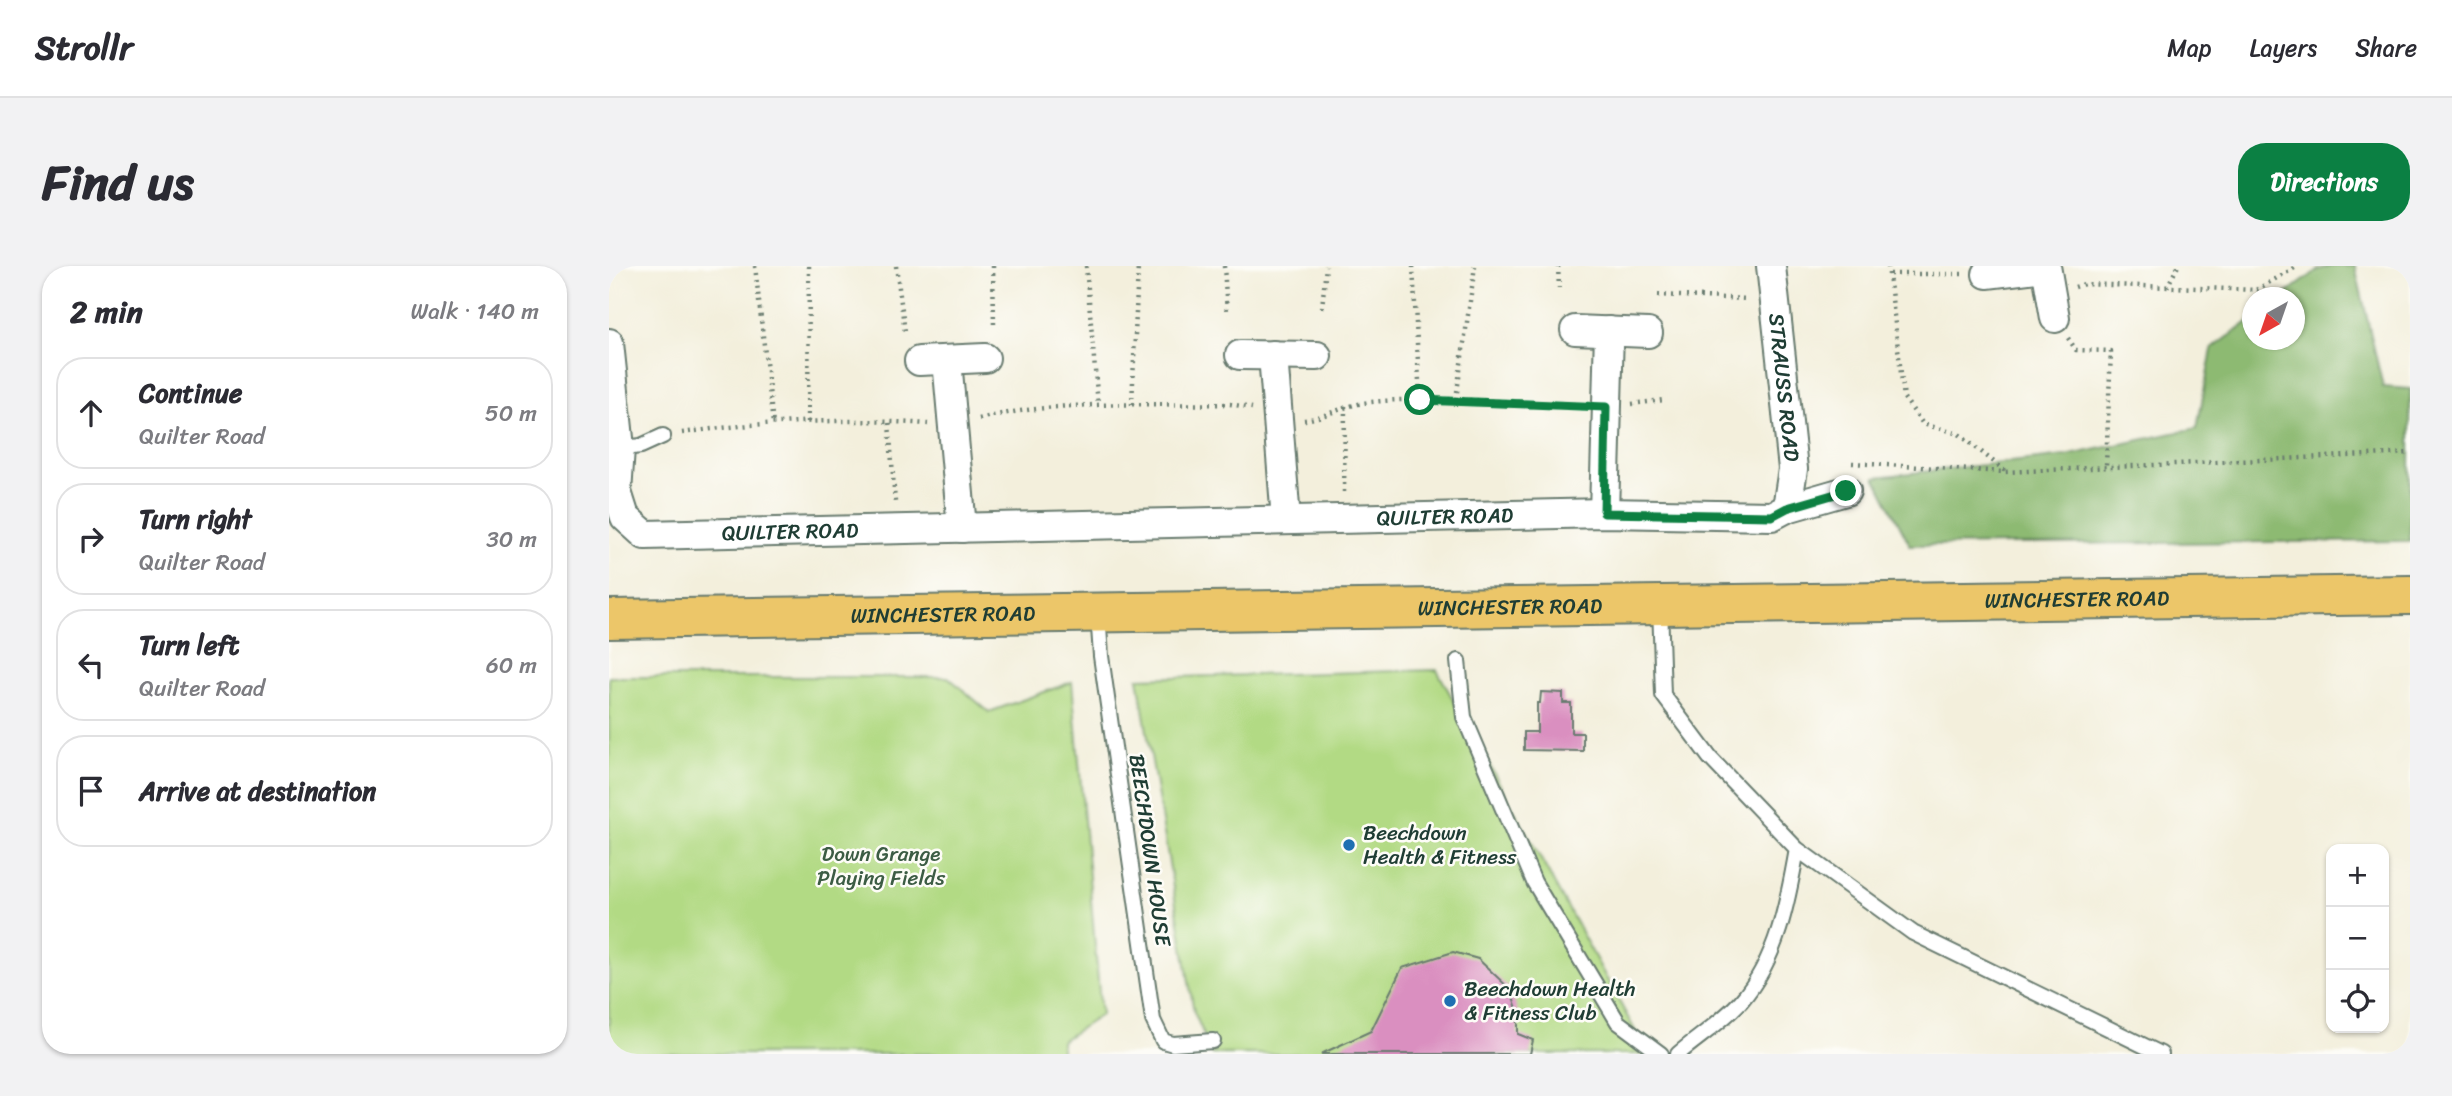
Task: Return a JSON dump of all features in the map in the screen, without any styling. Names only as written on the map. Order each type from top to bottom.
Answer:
[{"type":"main road","name":"WINCHESTER ROAD","points":[[609,619],[2410,595]]},
{"type":"street","name":"STRAUSS ROAD","points":[[1771,266],[1793,469],[1787,508]]},
{"type":"street","points":[[1987,274],[2046,267],[2052,307]]},
{"type":"street","points":[[1575,330],[1648,332]]},
{"type":"street","points":[[1604,513],[1609,331]]},
{"type":"street","name":"QUILTER ROAD","points":[[609,343],[617,520],[645,535],[1604,513],[1772,516],[1787,508],[1846,491]]},
{"type":"street","points":[[1240,355],[1317,356]]},
{"type":"street","points":[[1273,355],[1286,520]]},
{"type":"street","points":[[963,528],[954,424],[933,361],[985,358]]},
{"type":"lane","points":[[615,449],[642,446],[663,436]]},
{"type":"lane","points":[[1660,604],[1663,695],[1710,758],[1797,849],[1913,933],[2161,1054]]},
{"type":"lane","name":"BEECHDOWN HOUSE","points":[[1098,613],[1101,656],[1153,1020],[1163,1041],[1173,1044],[1213,1041]]},
{"type":"lane","points":[[1458,661],[1464,717],[1534,882],[1618,1022],[1661,1054]]},
{"type":"lane","points":[[1678,1054],[1741,1001],[1769,954],[1788,905],[1797,849]]},
{"type":"path","points":[[755,266],[773,424]]},
{"type":"path","points":[[808,422],[809,266]]},
{"type":"path","points":[[896,266],[905,332]]},
{"type":"path","points":[[993,266],[994,326]]},
{"type":"path","points":[[1086,266],[1098,405]]},
{"type":"path","points":[[1132,405],[1138,266]]},
{"type":"path","points":[[1224,266],[1227,312]]},
{"type":"path","points":[[1322,308],[1326,266]]},
{"type":"path","points":[[1413,266],[1420,400]]},
{"type":"path","points":[[1456,399],[1475,266]]},
{"type":"path","points":[[1558,266],[1559,288]]},
{"type":"path","points":[[1888,266],[1904,398],[1923,424],[1959,434],[2005,472]]},
{"type":"path","points":[[2167,287],[2178,266]]},
{"type":"path","points":[[2106,465],[2111,351],[2076,350],[2052,307],[2084,284],[2256,290],[2298,266]]},
{"type":"path","points":[[1890,274],[1987,274]]},
{"type":"path","points":[[1658,295],[1756,300]]},
{"type":"path","points":[[663,436],[719,427],[808,422],[954,424],[997,414],[1098,405],[1230,404],[1291,422],[1319,418],[1345,406],[1420,400],[1456,399],[1606,407],[1663,400]]},
{"type":"path","points":[[1344,495],[1345,406]]},
{"type":"path","points":[[889,422],[896,513]]},
{"type":"path","points":[[1850,463],[2005,472],[2106,465],[2410,453]]},
{"type":"green space","points":[[2331,266],[2355,266],[2383,387],[2410,389],[2410,541],[1910,545],[1875,477],[2065,456],[2197,428],[2212,349],[2242,326],[2242,350],[2305,350],[2305,287],[2295,287],[2318,270]]},
{"type":"green space","name":"Beechdown Health & Fitness","points":[[1437,670],[1648,1054],[1212,1054],[1194,1012],[1138,678]]},
{"type":"green space","name":"Down Grange Playing Fields","points":[[609,677],[948,677],[989,712],[1072,682],[1101,1015],[1061,1041],[1061,1054],[609,1054]]},
{"type":"building","points":[[1541,692],[1563,693],[1563,703],[1571,703],[1571,733],[1583,733],[1583,751],[1524,750],[1524,732],[1537,732],[1537,703],[1540,703]]},
{"type":"building","name":"Beechdown Health & Fitness Club","points":[[1453,952],[1478,959],[1511,990],[1518,1012],[1518,1034],[1533,1040],[1530,1054],[1321,1054],[1371,1031],[1402,968]]},
{"type":"place","name":"Beechdown Health & Fitness","points":[[1349,845]]},
{"type":"place","name":"Beechdown Health & Fitness Club","points":[[1450,1001]]},
{"type":"route","points":[[1420,400],[1456,399],[1484,403],[1606,407],[1604,513],[1772,516],[1787,508],[1846,491]]}]
